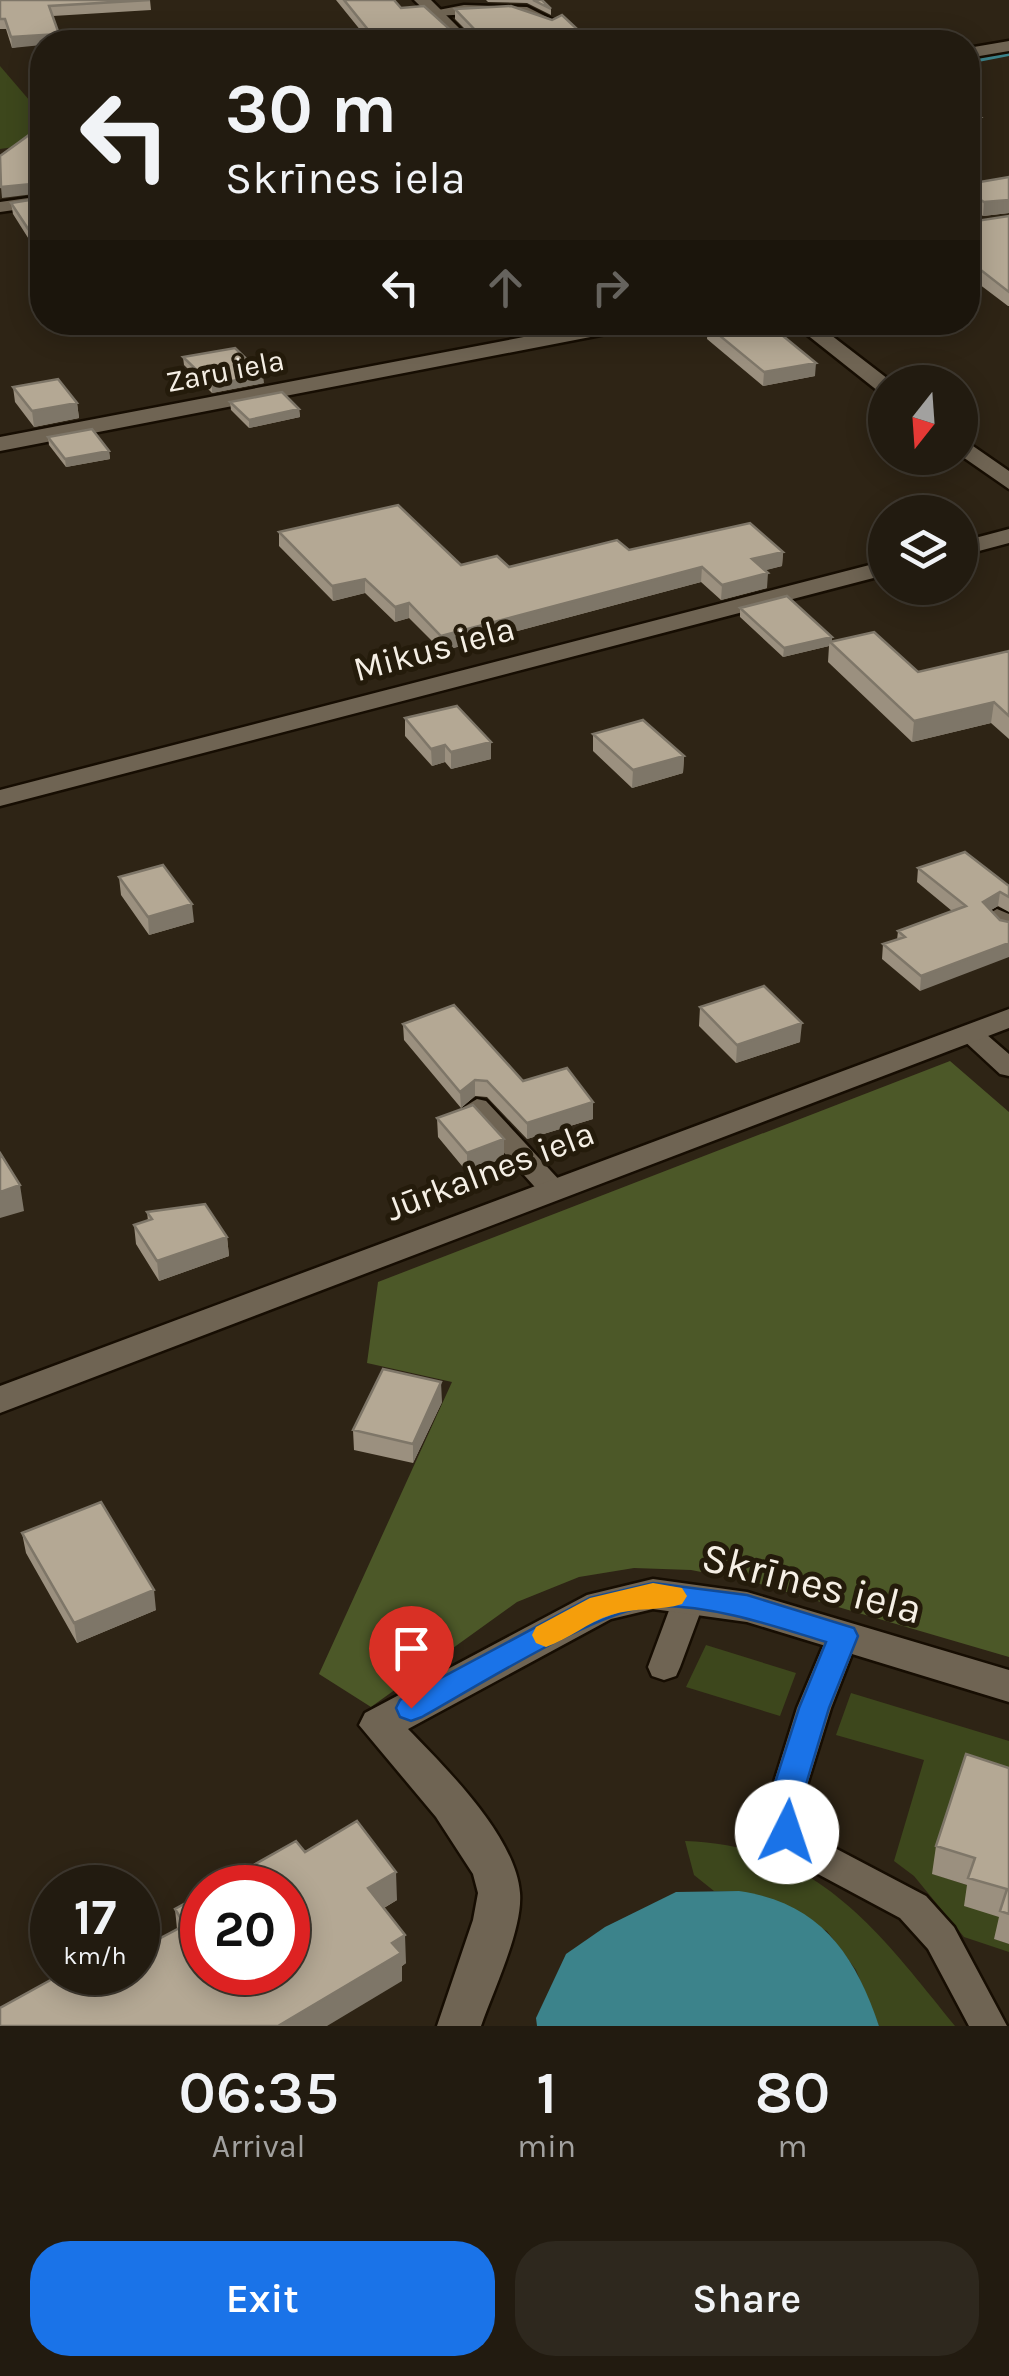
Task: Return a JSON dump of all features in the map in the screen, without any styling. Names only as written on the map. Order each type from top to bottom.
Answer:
[{"type":"street","points":[[428,6],[452,30]]},
{"type":"street","points":[[980,52],[1009,46]]},
{"type":"street","points":[[0,207],[30,203]]},
{"type":"street","name":"Zaru iela","points":[[0,444],[569,335]]},
{"type":"street","points":[[818,335],[868,374]]},
{"type":"street","points":[[978,458],[1009,482]]},
{"type":"street","points":[[978,544],[1009,536]]},
{"type":"street","name":"Mikus iela","points":[[0,798],[868,572]]},
{"type":"street","name":"Jūrkalnes iela","points":[[0,1400],[1009,1018]]},
{"type":"street","name":"Skrīnes iela","points":[[459,2026],[500,1896],[494,1865],[430,1782],[379,1726],[601,1606],[653,1594],[747,1606],[1009,1686]]},
{"type":"lane","points":[[428,6],[499,5],[542,13],[553,23]]},
{"type":"lane","points":[[970,1032],[1009,1068]]},
{"type":"lane","points":[[476,1108],[553,1190]]},
{"type":"lane","points":[[664,1666],[690,1597]]},
{"type":"lane","points":[[843,1636],[814,1708],[782,1811],[787,1832],[800,1847],[912,1907],[941,1938],[988,2026]]},
{"type":"green space","points":[[0,66],[30,101],[30,145],[0,149]]},
{"type":"green space","points":[[950,1061],[1009,1112],[1009,1657],[753,1582],[691,1570],[634,1568],[579,1577],[517,1602],[371,1707],[319,1674],[452,1382],[367,1363],[378,1282]]},
{"type":"green space","points":[[706,1645],[796,1673],[780,1716],[686,1687]]},
{"type":"green space","points":[[851,1693],[1009,1741],[1009,1797],[933,1874],[970,1886],[1002,1918],[995,1939],[1009,1944],[1009,1952],[964,1937],[914,1876],[894,1861],[924,1760],[836,1735]]},
{"type":"green space","points":[[685,1841],[731,1846],[772,1858],[808,1877],[871,1927],[955,2026],[879,2026],[856,1970],[827,1931],[739,1891],[714,1891],[694,1875]]},
{"type":"water","points":[[739,1891],[791,1907],[830,1935],[858,1975],[879,2026],[537,2026],[536,2018],[566,1954],[605,1927],[676,1892]]},
{"type":"building","points":[[0,0],[150,0],[49,6],[58,30],[30,30],[30,36],[11,37],[5,19],[0,19]]},
{"type":"building","points":[[344,0],[394,0],[401,8],[424,6],[450,30],[368,30]]},
{"type":"building","points":[[511,6],[552,20],[562,15],[578,30],[475,30],[455,9]]},
{"type":"building","points":[[29,135],[30,184],[1,187],[0,156]]},
{"type":"building","points":[[1009,177],[1009,200],[984,202],[980,200],[980,182]]},
{"type":"building","points":[[30,200],[30,232],[11,203]]},
{"type":"building","points":[[1009,216],[1009,292],[980,269],[980,220]]},
{"type":"building","points":[[719,335],[782,335],[816,363],[764,372]]},
{"type":"building","points":[[235,348],[263,375],[212,385],[183,357]]},
{"type":"building","points":[[58,379],[77,403],[32,411],[13,387]]},
{"type":"building","points":[[282,392],[299,409],[249,420],[230,402]]},
{"type":"building","points":[[92,429],[109,451],[65,459],[48,437]]},
{"type":"building","points":[[398,505],[461,565],[497,556],[509,567],[617,540],[629,550],[750,523],[783,552],[752,559],[768,573],[722,585],[702,567],[441,636],[409,603],[395,607],[365,579],[332,586],[279,532]]},
{"type":"building","points":[[787,596],[832,637],[784,648],[740,608]]},
{"type":"building","points":[[874,632],[918,672],[1009,651],[1009,716],[994,702],[914,721],[830,642]]},
{"type":"building","points":[[457,706],[491,742],[451,752],[445,745],[431,749],[405,718]]},
{"type":"building","points":[[643,720],[684,756],[633,770],[593,734]]},
{"type":"building","points":[[965,852],[1009,886],[1009,897],[1000,892],[983,902],[1000,920],[1009,922],[1009,943],[921,976],[883,944],[905,937],[898,931],[966,906],[918,868]]},
{"type":"building","points":[[163,865],[192,904],[148,917],[119,877]]},
{"type":"building","points":[[764,986],[802,1023],[737,1045],[700,1007]]},
{"type":"building","points":[[454,1005],[523,1081],[567,1068],[593,1102],[527,1123],[487,1081],[475,1080],[460,1092],[403,1024]]},
{"type":"building","points":[[473,1105],[504,1139],[467,1153],[437,1118]]},
{"type":"building","points":[[0,1153],[20,1185],[0,1192]]},
{"type":"building","points":[[205,1204],[227,1237],[157,1261],[134,1225],[152,1219],[147,1212]]},
{"type":"building","points":[[383,1369],[441,1382],[413,1444],[353,1430]]},
{"type":"building","points":[[101,1502],[154,1590],[74,1623],[22,1533]]},
{"type":"building","points":[[966,1754],[1009,1768],[1009,1914],[1000,1911],[1007,1889],[968,1878],[975,1858],[936,1846]]},
{"type":"building","points":[[357,1821],[396,1872],[368,1888],[405,1935],[392,1943],[401,1953],[278,2026],[0,2026],[0,2008],[30,1991],[30,1995],[160,1995],[160,1938],[180,1928],[180,1995],[310,1995],[310,1865],[254,1865],[296,1841],[305,1852]]},
{"type":"waterway","points":[[980,60],[1009,54]]},
{"type":"slow traffic","points":[[546,1635],[601,1606],[653,1594],[672,1596]]},
{"type":"route","points":[[411,1708],[601,1606],[653,1594],[747,1606],[843,1636],[814,1708],[782,1811],[787,1832]]}]
